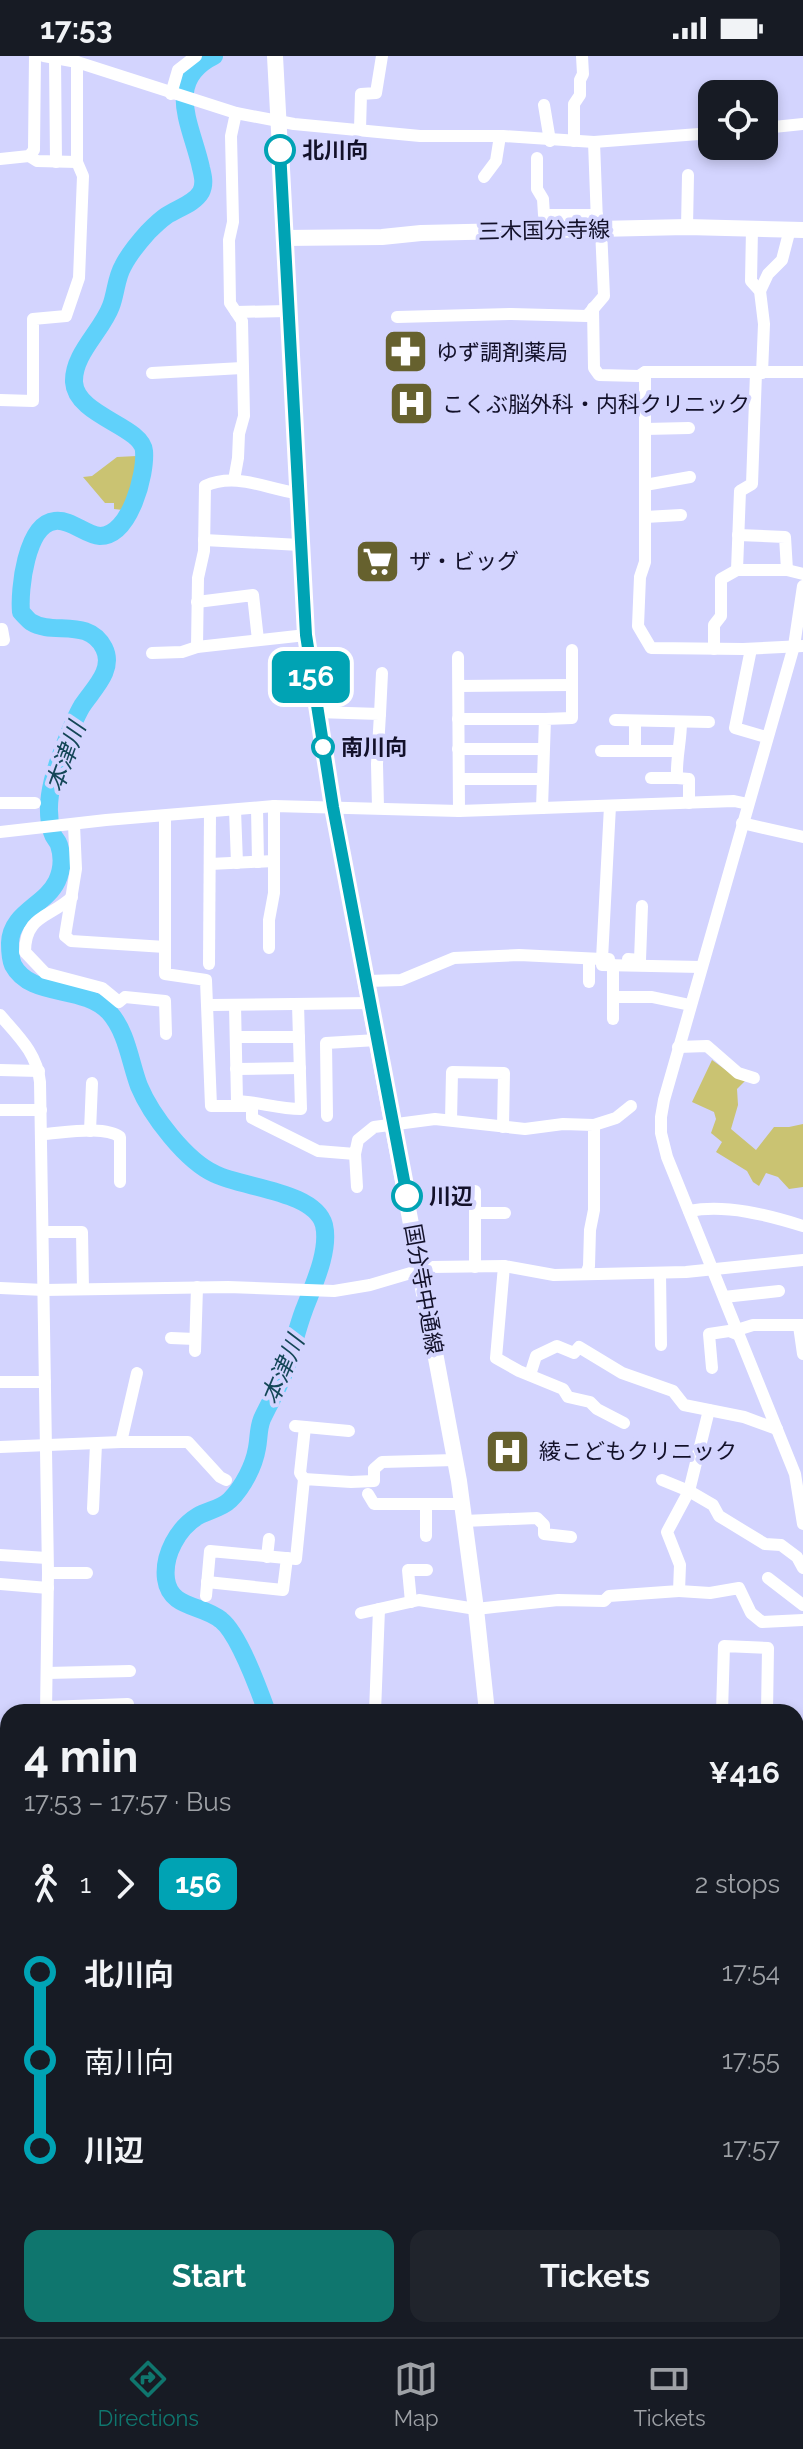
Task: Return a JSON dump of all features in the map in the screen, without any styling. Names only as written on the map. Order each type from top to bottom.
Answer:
[{"type":"main road","name":"国分寺中通線","points":[[275,56],[306,635],[333,807],[455,1460],[486,1704]]},
{"type":"main road","name":"三木国分寺線","points":[[284,238],[382,237],[598,224],[800,229]]},
{"type":"street","points":[[29,156],[34,150],[35,56]]},
{"type":"street","points":[[173,94],[178,70],[196,56]]},
{"type":"street","points":[[360,129],[361,94],[376,93],[382,56]]},
{"type":"street","points":[[574,141],[574,104],[580,95],[582,56]]},
{"type":"street","points":[[56,162],[50,57],[77,62],[236,113],[279,122],[420,136],[500,136],[550,141],[594,142],[698,134]]},
{"type":"street","points":[[0,400],[33,401],[33,319],[66,316],[79,278],[83,176],[77,162],[77,62]]},
{"type":"street","points":[[544,105],[550,141]]},
{"type":"street","points":[[234,480],[244,416],[242,321],[230,303],[229,240],[233,222],[231,136],[236,113]]},
{"type":"street","points":[[778,127],[803,124]]},
{"type":"street","points":[[484,177],[496,161],[500,136]]},
{"type":"street","points":[[397,317],[587,316],[604,296],[594,142]]},
{"type":"street","points":[[0,159],[29,156],[37,161],[77,162]]},
{"type":"street","points":[[537,158],[532,176],[543,199],[544,215],[598,224]]},
{"type":"street","points":[[687,227],[688,175]]},
{"type":"street","points":[[752,229],[751,281],[760,291]]},
{"type":"street","points":[[737,570],[740,491],[752,484],[764,324],[760,291],[768,274],[782,260],[800,229]]},
{"type":"street","points":[[593,308],[594,368],[599,375],[803,372]]},
{"type":"street","points":[[236,312],[288,311]]},
{"type":"street","points":[[152,373],[242,368]]},
{"type":"street","points":[[645,372],[645,562],[640,577],[638,626],[651,648],[798,646]]},
{"type":"street","points":[[645,429],[689,428]]},
{"type":"street","points":[[645,485],[690,477]]},
{"type":"street","points":[[197,647],[205,486],[220,480],[234,480],[297,493]]},
{"type":"street","points":[[645,517],[681,515]]},
{"type":"street","points":[[738,535],[785,537],[787,570]]},
{"type":"street","points":[[204,540],[300,545]]},
{"type":"street","points":[[714,649],[714,625],[721,616],[721,579],[737,570],[787,570],[803,574]]},
{"type":"street","points":[[803,586],[798,646],[766,737],[678,1047],[662,1108],[661,1133],[667,1157],[795,1474],[803,1524]]},
{"type":"street","points":[[197,602],[253,595],[258,640]]},
{"type":"street","points":[[152,653],[182,652],[197,647],[306,635]]},
{"type":"street","points":[[751,649],[735,728],[766,737]]},
{"type":"street","points":[[458,719],[572,718],[572,650]]},
{"type":"street","points":[[458,657],[459,811]]},
{"type":"street","points":[[378,808],[382,673]]},
{"type":"street","points":[[459,686],[572,685]]},
{"type":"street","points":[[316,712],[380,714]]},
{"type":"street","points":[[542,808],[545,719]]},
{"type":"street","points":[[615,720],[709,722]]},
{"type":"street","points":[[635,721],[635,751]]},
{"type":"street","points":[[677,778],[676,751],[681,744],[681,722]]},
{"type":"street","points":[[458,749],[543,749]]},
{"type":"street","points":[[601,751],[676,751]]},
{"type":"street","points":[[651,778],[689,779],[689,803]]},
{"type":"street","points":[[459,779],[542,779]]},
{"type":"street","points":[[0,832],[274,806],[459,811],[734,801],[748,804]]},
{"type":"street","points":[[0,803],[35,803]]},
{"type":"street","points":[[269,948],[269,920],[274,893],[274,806]]},
{"type":"street","points":[[610,806],[601,961],[613,997],[613,1019]]},
{"type":"street","points":[[257,808],[258,862]]},
{"type":"street","points":[[235,810],[237,863]]},
{"type":"street","points":[[209,964],[210,812]]},
{"type":"street","points":[[165,816],[165,974],[206,980],[211,1106],[252,1106],[252,1118],[318,1151],[355,1154]]},
{"type":"street","points":[[742,823],[803,837]]},
{"type":"street","points":[[68,826],[76,869],[65,936],[71,941],[165,947]]},
{"type":"street","points":[[210,864],[274,861]]},
{"type":"street","points":[[72,897],[60,909],[37,920],[29,928],[25,952],[45,973],[102,988],[119,1002],[125,997],[165,1001],[166,1034]]},
{"type":"street","points":[[601,961],[640,960],[642,906]]},
{"type":"street","points":[[367,981],[401,980],[454,958],[519,955],[701,967]]},
{"type":"street","points":[[589,982],[601,961]]},
{"type":"street","points":[[613,997],[652,997],[690,1005]]},
{"type":"street","points":[[212,1005],[371,1003]]},
{"type":"street","points":[[235,1005],[237,1101],[257,1102],[279,1109],[301,1109],[298,1004]]},
{"type":"street","points":[[0,1015],[26,1044],[39,1071],[48,1573],[46,1704]]},
{"type":"street","points":[[236,1037],[299,1037]]},
{"type":"street","points":[[327,1116],[326,1043],[377,1040]]},
{"type":"street","points":[[678,1047],[707,1046],[738,1073],[754,1078]]},
{"type":"street","points":[[236,1069],[300,1068]]},
{"type":"street","points":[[0,1070],[39,1071]]},
{"type":"street","points":[[451,1120],[452,1072],[504,1073],[503,1127]]},
{"type":"street","points":[[90,1131],[92,1083]]},
{"type":"street","points":[[357,1187],[355,1154],[358,1140],[374,1127],[435,1119],[525,1129],[563,1124],[594,1125],[616,1118],[631,1106]]},
{"type":"street","points":[[0,1110],[41,1110]]},
{"type":"street","points":[[586,1274],[594,1210],[594,1125]]},
{"type":"street","points":[[42,1134],[115,1133],[120,1137],[120,1182]]},
{"type":"street","points":[[475,1191],[475,1267]]},
{"type":"street","points":[[689,1211],[736,1211],[775,1217],[803,1226]]},
{"type":"street","points":[[475,1213],[505,1213]]},
{"type":"street","points":[[44,1232],[82,1232],[83,1289]]},
{"type":"street","points":[[0,1288],[197,1287],[324,1291],[370,1285],[431,1267],[504,1266],[554,1275],[660,1273],[803,1260]]},
{"type":"street","points":[[504,1266],[496,1358],[563,1389],[568,1397],[590,1402]]},
{"type":"street","points":[[660,1273],[661,1345]]},
{"type":"street","points":[[171,1338],[195,1345],[197,1287]]},
{"type":"street","points":[[724,1297],[779,1291]]},
{"type":"street","points":[[712,1368],[709,1334],[738,1332],[753,1325],[801,1326],[803,1354]]},
{"type":"street","points":[[530,1375],[536,1356],[557,1346],[574,1353],[579,1347],[622,1373],[673,1391],[684,1405],[744,1417],[777,1429]]},
{"type":"street","points":[[121,1442],[137,1373]]},
{"type":"street","points":[[569,1379],[569,1386],[575,1393],[624,1423]]},
{"type":"street","points":[[0,1382],[45,1382]]},
{"type":"street","points":[[679,1591],[680,1565],[667,1532],[689,1491],[709,1410]]},
{"type":"street","points":[[206,1596],[210,1551],[296,1559],[304,1479],[300,1473],[300,1426],[349,1431]]},
{"type":"street","points":[[0,1447],[188,1442],[226,1480]]},
{"type":"street","points":[[93,1509],[96,1444]]},
{"type":"street","points":[[304,1479],[374,1481],[374,1469],[382,1462],[455,1460]]},
{"type":"street","points":[[662,1480],[713,1505],[719,1516],[765,1544],[781,1545],[797,1557],[803,1568]]},
{"type":"street","points":[[368,1494],[374,1504],[426,1504],[463,1513],[537,1518],[544,1525],[544,1534],[571,1537]]},
{"type":"street","points":[[426,1504],[426,1536]]},
{"type":"street","points":[[267,1557],[269,1539]]},
{"type":"street","points":[[0,1555],[47,1558]]},
{"type":"street","points":[[207,1582],[283,1590],[287,1558]]},
{"type":"street","points":[[411,1602],[408,1570],[427,1570]]},
{"type":"street","points":[[48,1573],[87,1573]]},
{"type":"street","points":[[768,1578],[803,1605]]},
{"type":"street","points":[[0,1584],[48,1588]]},
{"type":"street","points":[[361,1613],[419,1600],[476,1609],[558,1600],[604,1601],[609,1596],[679,1591],[710,1593],[739,1588],[751,1613],[762,1622],[803,1620]]},
{"type":"street","points":[[375,1704],[379,1609]]},
{"type":"street","points":[[722,1704],[724,1646],[768,1648],[767,1704]]},
{"type":"street","points":[[47,1673],[130,1671]]},
{"type":"shaded area","points":[[137,456],[133,488],[123,510],[114,509],[114,503],[105,503],[83,477],[92,476],[117,457]]},
{"type":"shaded area","points":[[712,1060],[745,1081],[737,1089],[738,1105],[731,1129],[756,1150],[774,1127],[803,1124],[803,1187],[789,1189],[778,1177],[766,1173],[759,1186],[747,1171],[716,1152],[722,1142],[711,1133],[716,1119],[714,1112],[692,1102]]},
{"type":"waterway","name":"本津川","points":[[214,56],[198,66],[189,78],[185,91],[188,121],[203,177],[201,192],[190,203],[159,221],[131,253],[117,281],[107,315],[83,352],[75,372],[78,394],[86,404],[140,442],[144,461],[134,502],[120,526],[100,536],[61,521],[45,525],[37,533],[26,559],[21,612],[40,626],[89,633],[104,648],[107,664],[75,719],[51,787],[49,814],[61,854],[59,877],[52,890],[16,924],[10,949],[13,965],[21,976],[32,983],[86,998],[109,1012],[124,1038],[145,1098],[171,1136],[193,1159],[227,1179],[277,1192],[307,1205],[318,1214],[324,1225],[325,1246],[320,1268],[284,1373],[261,1423],[251,1469],[230,1500],[198,1516],[184,1528],[173,1543],[167,1561],[169,1589],[180,1601],[213,1615],[228,1627],[248,1663],[264,1704]]},
{"type":"bus line","name":"156","points":[[280,150],[306,635],[333,807],[407,1196]]},
{"type":"place","name":"北川向","points":[[280,150]]},
{"type":"place","name":"ゆず調剤薬局","points":[[405,352]]},
{"type":"place","name":"こくぶ脳外科・内科クリニック","points":[[411,404]]},
{"type":"place","name":"ザ・ビッグ","points":[[378,561]]},
{"type":"place","name":"南川向","points":[[323,747]]},
{"type":"place","name":"川辺","points":[[407,1196]]},
{"type":"place","name":"綾こどもクリニック","points":[[508,1451]]}]
